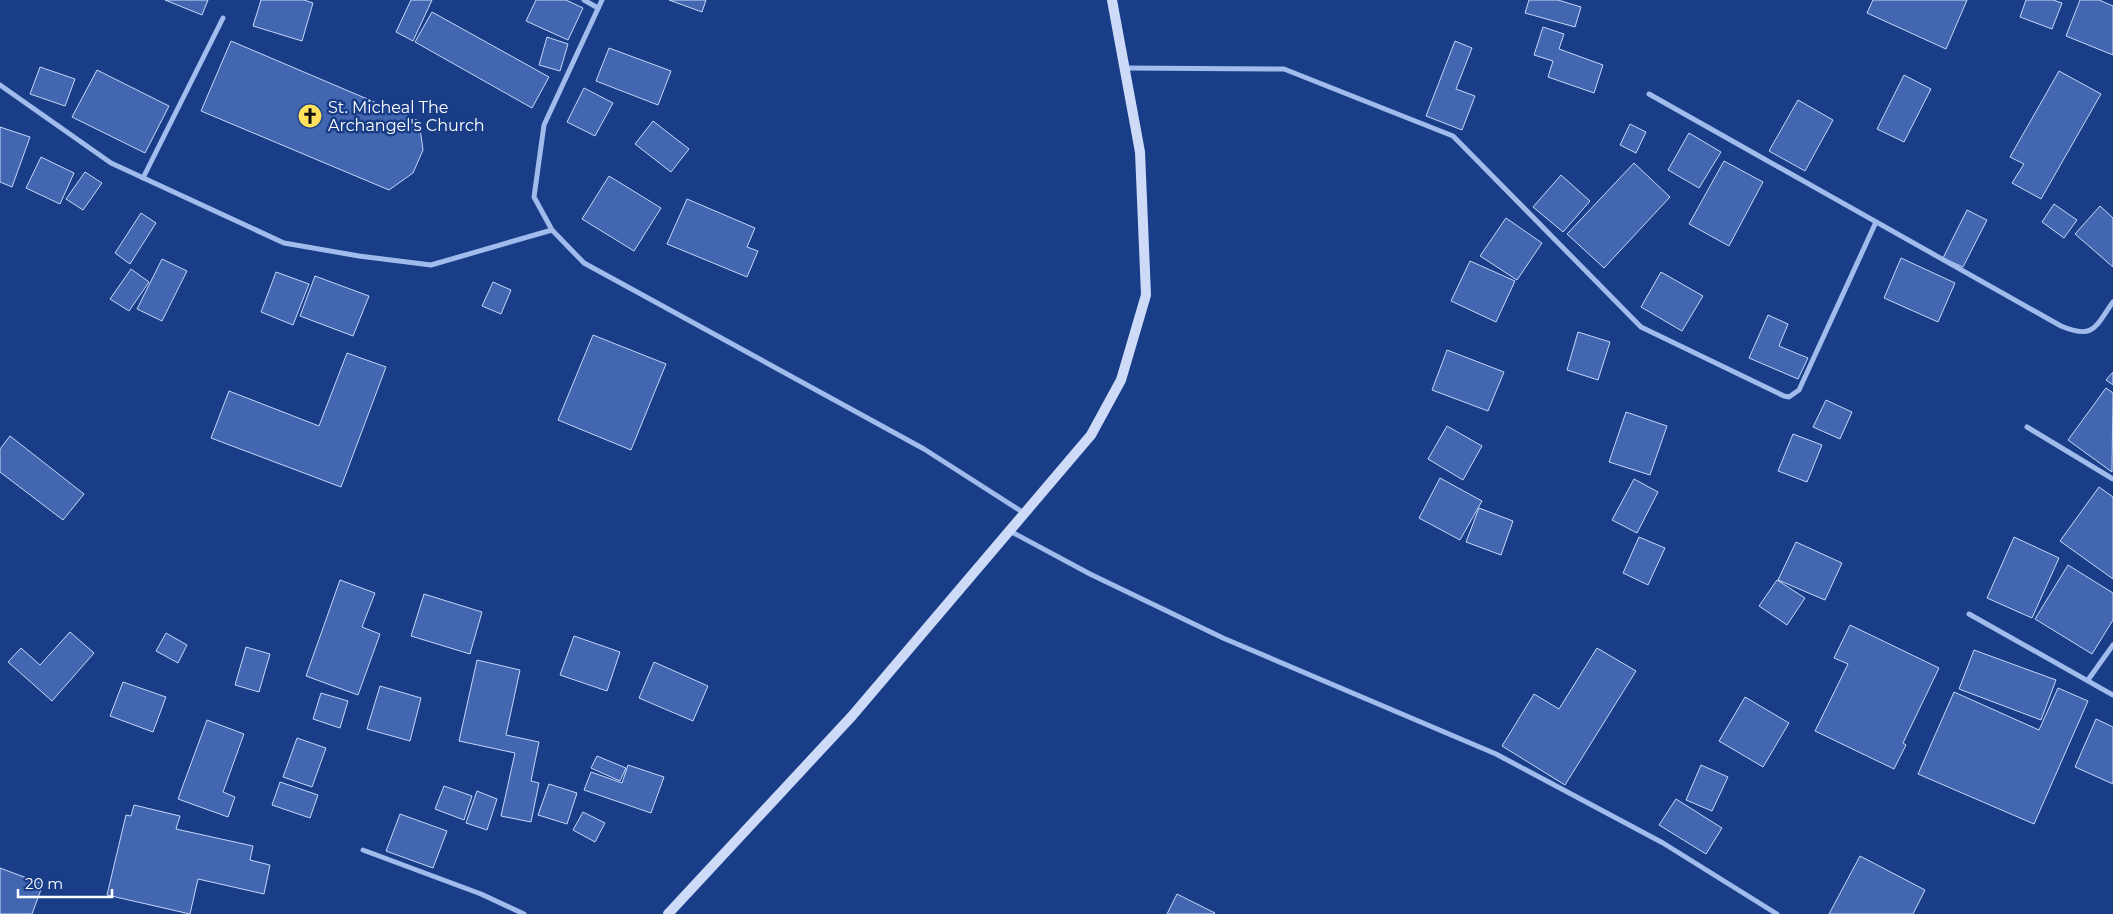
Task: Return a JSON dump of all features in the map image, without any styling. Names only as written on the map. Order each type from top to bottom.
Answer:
[{"type":"street","points":[[584,0],[598,8]]},
{"type":"street","points":[[602,0],[544,125],[534,197],[552,230],[584,263],[924,449],[1025,513]]},
{"type":"street","points":[[668,914],[852,716],[1092,435],[1121,380],[1146,295],[1140,152],[1112,0]]},
{"type":"street","points":[[143,178],[223,18]]},
{"type":"street","points":[[1124,68],[1284,69],[1453,136],[1641,327],[1784,396],[1790,397],[1799,390],[1876,222]]},
{"type":"street","points":[[0,84],[111,163],[284,243],[359,256],[431,265],[552,230]]},
{"type":"street","points":[[1649,94],[2074,332],[2089,332],[2095,328],[2113,302]]},
{"type":"street","points":[[2027,427],[2113,479]]},
{"type":"street","points":[[1010,531],[1090,574],[1223,638],[1496,754],[1664,843],[1777,914]]},
{"type":"street","points":[[1969,614],[2113,695]]},
{"type":"street","points":[[2088,680],[2113,645]]},
{"type":"street","points":[[363,850],[481,894],[524,914]]},
{"type":"building","points":[[165,0],[208,0],[202,15]]},
{"type":"building","points":[[261,0],[304,0],[313,3],[302,41],[253,26]]},
{"type":"building","points":[[411,0],[432,0],[413,41],[396,32]]},
{"type":"building","points":[[536,0],[566,0],[583,8],[568,40],[526,21]]},
{"type":"building","points":[[669,0],[706,0],[702,12]]},
{"type":"building","points":[[1529,0],[1558,0],[1581,7],[1575,27],[1525,13]]},
{"type":"building","points":[[1873,0],[1967,0],[1946,49],[1867,13]]},
{"type":"building","points":[[2026,0],[2053,0],[2062,3],[2052,29],[2020,17]]},
{"type":"building","points":[[2080,0],[2099,0],[2113,6],[2113,55],[2066,36]]},
{"type":"building","points":[[432,12],[549,77],[532,108],[415,42]]},
{"type":"building","points":[[1543,27],[1564,34],[1559,49],[1603,65],[1594,93],[1548,77],[1553,61],[1534,55]]},
{"type":"building","points":[[547,37],[568,44],[560,71],[539,65]]},
{"type":"building","name":"St. Micheal The Archangel's Church","points":[[231,41],[419,121],[423,150],[413,173],[389,190],[201,111]]},
{"type":"building","points":[[1455,41],[1472,48],[1456,89],[1475,96],[1462,130],[1426,116]]},
{"type":"building","points":[[609,48],[671,71],[658,105],[596,81]]},
{"type":"building","points":[[40,67],[75,79],[65,106],[30,94]]},
{"type":"building","points":[[97,70],[169,106],[145,153],[72,117]]},
{"type":"building","points":[[2059,71],[2101,94],[2041,199],[2012,183],[2024,164],[2010,157]]},
{"type":"building","points":[[1904,75],[1931,89],[1904,142],[1877,129]]},
{"type":"building","points":[[584,88],[613,103],[595,136],[567,122]]},
{"type":"building","points":[[1798,100],[1833,120],[1805,171],[1769,151]]},
{"type":"building","points":[[653,121],[689,149],[671,172],[635,144]]},
{"type":"building","points":[[1630,124],[1646,132],[1636,153],[1620,145]]},
{"type":"building","points":[[0,127],[30,137],[12,187],[0,182]]},
{"type":"building","points":[[1689,133],[1721,152],[1699,188],[1668,170]]},
{"type":"building","points":[[41,157],[74,173],[60,204],[26,188]]},
{"type":"building","points":[[1724,161],[1763,182],[1729,246],[1689,224]]},
{"type":"building","points":[[1634,163],[1670,197],[1604,268],[1567,234]]},
{"type":"building","points":[[85,172],[102,183],[83,210],[66,199]]},
{"type":"building","points":[[1561,175],[1590,201],[1563,232],[1533,207]]},
{"type":"building","points":[[609,176],[661,208],[634,251],[582,219]]},
{"type":"building","points":[[687,199],[755,228],[747,247],[758,251],[747,277],[667,244]]},
{"type":"building","points":[[2054,204],[2077,220],[2064,238],[2042,222]]},
{"type":"building","points":[[2100,206],[2113,218],[2113,267],[2075,234]]},
{"type":"building","points":[[1967,210],[1987,220],[1963,267],[1943,258]]},
{"type":"building","points":[[141,213],[156,223],[130,264],[115,253]]},
{"type":"building","points":[[1506,218],[1542,243],[1517,280],[1480,256]]},
{"type":"building","points":[[1901,258],[1955,283],[1938,322],[1884,298]]},
{"type":"building","points":[[162,259],[187,271],[162,321],[137,309]]},
{"type":"building","points":[[1470,261],[1515,281],[1496,322],[1451,301]]},
{"type":"building","points":[[131,269],[149,282],[129,311],[110,299]]},
{"type":"building","points":[[276,272],[309,284],[293,325],[261,312]]},
{"type":"building","points":[[1661,272],[1703,296],[1682,331],[1641,307]]},
{"type":"building","points":[[315,276],[369,296],[353,336],[300,316]]},
{"type":"building","points":[[493,282],[511,290],[501,314],[482,306]]},
{"type":"building","points":[[1768,315],[1788,324],[1779,346],[1808,358],[1798,379],[1749,358]]},
{"type":"building","points":[[1578,332],[1610,342],[1598,380],[1567,370]]},
{"type":"building","points":[[593,335],[666,364],[631,450],[558,420]]},
{"type":"building","points":[[1447,350],[1504,372],[1488,411],[1432,390]]},
{"type":"building","points":[[347,353],[386,367],[341,487],[211,438],[229,391],[319,426]]},
{"type":"building","points":[[2113,372],[2113,385],[2106,380]]},
{"type":"building","points":[[2106,388],[2113,393],[2112,472],[2068,440]]},
{"type":"building","points":[[1826,400],[1852,412],[1840,439],[1813,427]]},
{"type":"building","points":[[1626,412],[1667,426],[1650,475],[1609,462]]},
{"type":"building","points":[[1447,426],[1482,446],[1463,480],[1428,459]]},
{"type":"building","points":[[1793,434],[1822,445],[1807,482],[1778,471]]},
{"type":"building","points":[[10,436],[84,494],[63,520],[0,472],[0,449]]},
{"type":"building","points":[[1440,478],[1482,501],[1460,540],[1419,518]]},
{"type":"building","points":[[1634,479],[1658,492],[1637,533],[1612,520]]},
{"type":"building","points":[[2099,487],[2113,497],[2113,579],[2060,541]]},
{"type":"building","points":[[1479,508],[1513,521],[1501,555],[1466,542]]},
{"type":"building","points":[[1639,537],[1665,548],[1648,585],[1623,573]]},
{"type":"building","points":[[2014,537],[2059,558],[2032,618],[1987,598]]},
{"type":"building","points":[[1796,542],[1842,563],[1825,600],[1778,580]]},
{"type":"building","points":[[2068,565],[2113,593],[2113,620],[2092,654],[2035,619]]},
{"type":"building","points":[[340,580],[375,593],[362,627],[380,634],[358,695],[306,676]]},
{"type":"building","points":[[1777,580],[1805,598],[1787,625],[1759,606]]},
{"type":"building","points":[[424,594],[482,612],[470,654],[411,636]]},
{"type":"building","points":[[1850,625],[1939,668],[1903,743],[1906,745],[1894,769],[1815,731],[1848,664],[1834,658]]},
{"type":"building","points":[[70,632],[94,653],[52,701],[8,662],[21,648],[40,665]]},
{"type":"building","points":[[166,633],[187,645],[178,663],[156,651]]},
{"type":"building","points":[[574,636],[620,652],[607,691],[560,675]]},
{"type":"building","points":[[246,647],[270,654],[259,692],[235,685]]},
{"type":"building","points":[[1597,648],[1636,671],[1565,785],[1502,746],[1534,694],[1559,709]]},
{"type":"building","points":[[1974,650],[2056,680],[2041,720],[1959,689]]},
{"type":"building","points":[[477,660],[520,670],[506,735],[539,742],[531,781],[539,783],[531,822],[501,816],[515,753],[459,741]]},
{"type":"building","points":[[654,662],[708,686],[693,721],[639,698]]},
{"type":"building","points":[[123,682],[166,697],[153,732],[110,716]]},
{"type":"building","points":[[380,686],[421,698],[410,741],[367,729]]},
{"type":"building","points":[[2058,688],[2088,701],[2034,824],[1918,774],[1954,692],[2039,730]]},
{"type":"building","points":[[321,693],[348,701],[340,728],[313,719]]},
{"type":"building","points":[[1745,697],[1789,723],[1763,767],[1719,741]]},
{"type":"building","points":[[2096,719],[2113,727],[2113,784],[2075,767]]},
{"type":"building","points":[[207,720],[244,734],[223,792],[235,797],[228,817],[178,799]]},
{"type":"building","points":[[297,738],[326,748],[312,787],[283,777]]},
{"type":"building","points":[[597,756],[626,768],[620,781],[591,768]]},
{"type":"building","points":[[628,765],[664,777],[651,813],[584,790],[591,772],[622,783]]},
{"type":"building","points":[[1701,765],[1728,777],[1712,811],[1686,800]]},
{"type":"building","points":[[280,782],[318,795],[310,818],[272,805]]},
{"type":"building","points":[[549,784],[577,793],[567,824],[538,815]]},
{"type":"building","points":[[444,786],[472,796],[464,820],[435,809]]},
{"type":"building","points":[[477,791],[497,799],[487,830],[466,823]]},
{"type":"building","points":[[1676,799],[1722,828],[1706,854],[1659,825]]},
{"type":"building","points":[[134,805],[180,816],[176,829],[253,846],[250,860],[270,865],[264,894],[198,879],[190,914],[107,895],[126,815],[131,816]]},
{"type":"building","points":[[583,812],[605,823],[595,842],[573,830]]},
{"type":"building","points":[[400,814],[447,831],[433,868],[386,851]]},
{"type":"building","points":[[1860,856],[1925,890],[1913,914],[1829,914]]},
{"type":"building","points":[[0,868],[43,884],[32,914],[0,914]]},
{"type":"building","points":[[1177,894],[1215,913],[1167,914]]},
{"type":"place","name":"St. Micheal The Archangel's Church","points":[[310,116]]}]
